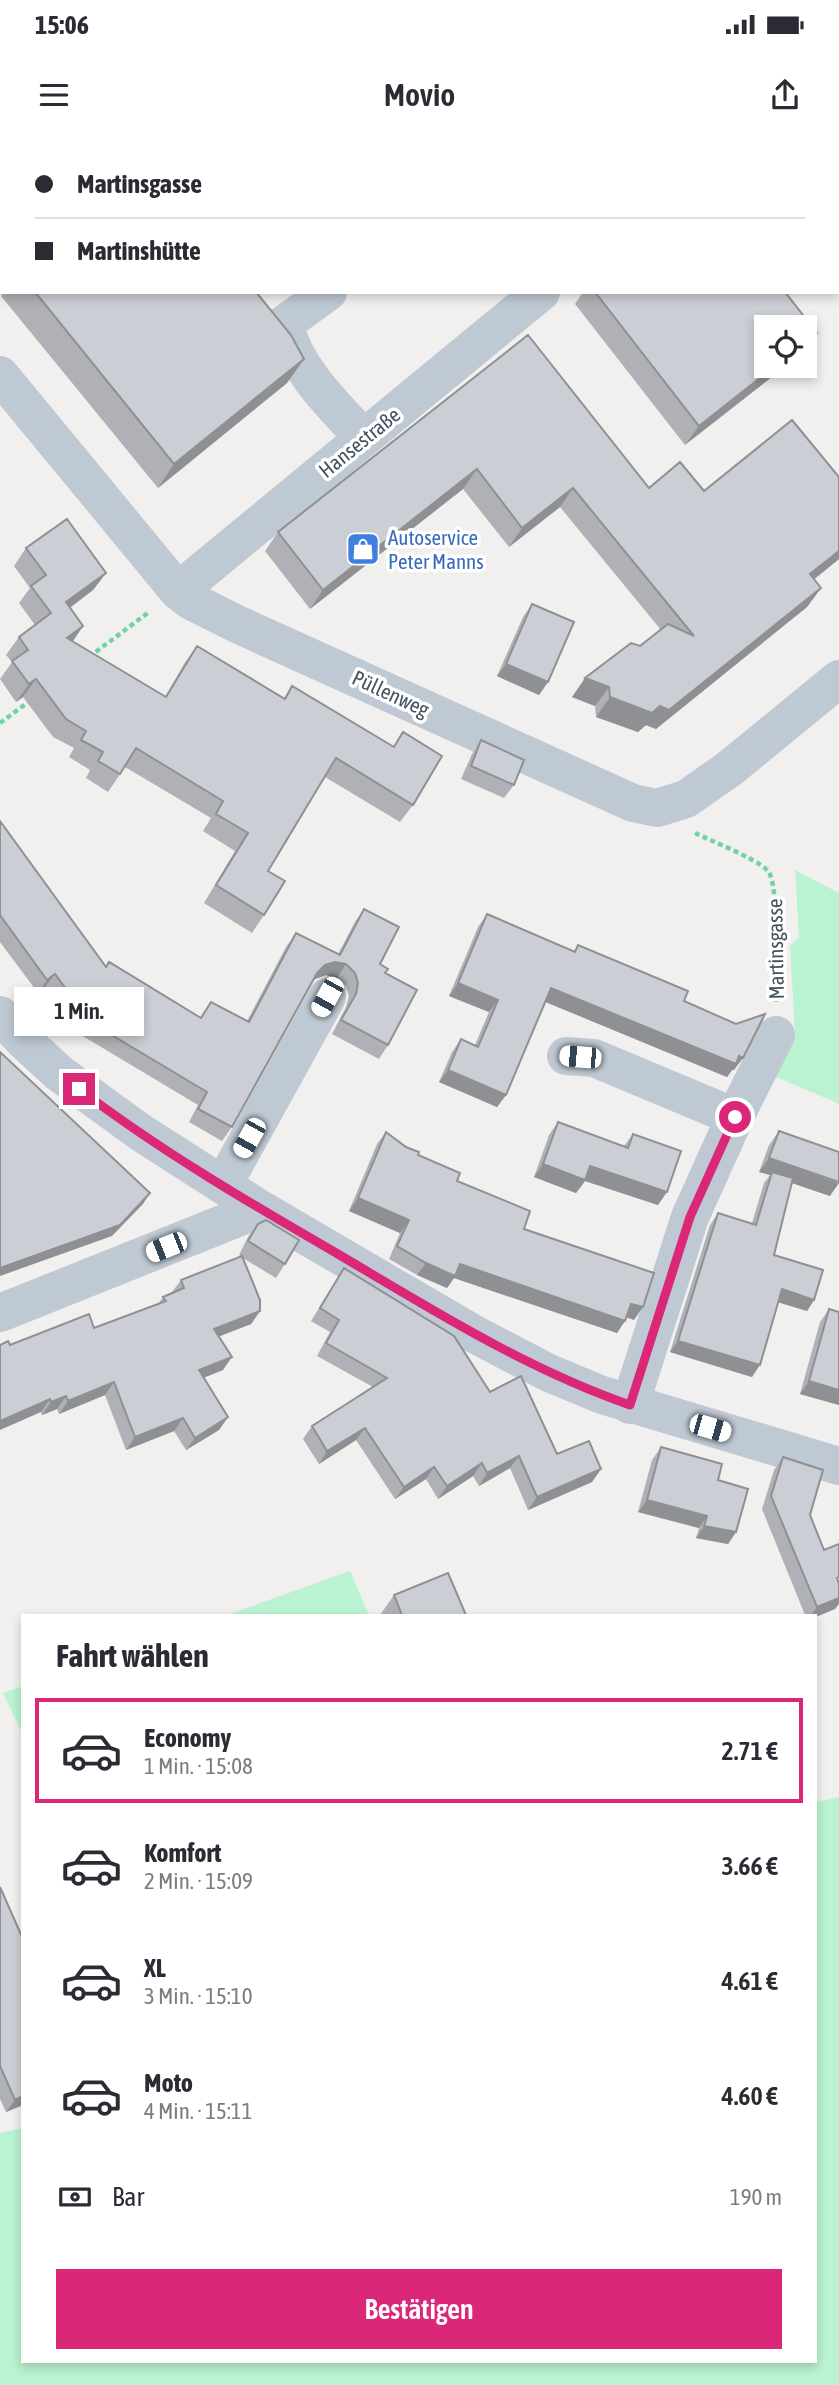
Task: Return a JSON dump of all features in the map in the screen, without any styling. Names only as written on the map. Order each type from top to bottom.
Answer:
[{"type":"street","points":[[325,294],[284,324],[288,341],[317,387],[364,438]]},
{"type":"street","name":"Hansestraße","points":[[178,591],[539,294]]},
{"type":"street","name":"Püllenweg","points":[[0,375],[178,591],[191,601],[644,807],[657,808],[677,803],[704,787],[839,679]]},
{"type":"street","points":[[223,1185],[327,997]]},
{"type":"street","points":[[0,1015],[40,1057],[99,1104],[260,1209],[474,1334],[573,1384],[630,1405],[839,1466]]},
{"type":"street","points":[[630,1405],[690,1217],[776,1035]]},
{"type":"street","points":[[566,1056],[594,1059],[735,1117]]},
{"type":"street","points":[[0,1313],[260,1209]]},
{"type":"path","points":[[89,657],[178,591]]},
{"type":"path","points":[[0,723],[33,699]]},
{"type":"path","name":"Martinsgasse","points":[[694,832],[760,865],[771,875],[775,899],[776,1035]]},
{"type":"green space","points":[[795,870],[839,893],[839,1104],[774,1076],[795,1034],[790,946],[799,938]]},
{"type":"green space","points":[[350,1571],[369,1614],[230,1614]]},
{"type":"green space","points":[[21,1687],[21,1731],[3,1693]]},
{"type":"green space","points":[[839,1797],[839,2385],[0,2385],[0,2133],[21,2128],[21,2363],[817,2363],[817,1802]]},
{"type":"building","points":[[37,294],[258,294],[291,335],[304,359],[174,464]]},
{"type":"building","points":[[597,294],[787,294],[803,315],[754,315],[754,378],[760,378],[699,426]]},
{"type":"building","points":[[528,335],[649,488],[680,462],[704,491],[792,420],[839,477],[839,551],[810,574],[821,588],[669,710],[660,706],[652,713],[610,697],[609,687],[585,678],[631,643],[640,646],[668,624],[694,636],[573,488],[522,528],[477,469],[323,590],[278,532]]},
{"type":"building","points":[[67,519],[106,573],[66,602],[83,626],[67,638],[166,697],[197,646],[285,699],[292,686],[394,747],[403,732],[442,756],[413,805],[336,758],[268,871],[285,881],[264,915],[216,885],[248,833],[216,814],[223,801],[136,748],[120,774],[98,761],[103,752],[81,740],[86,731],[66,719],[36,679],[29,684],[12,661],[28,650],[19,637],[51,613],[31,586],[46,575],[26,548]]},
{"type":"building","points":[[532,604],[574,622],[548,682],[506,664]]},
{"type":"building","points":[[481,740],[524,760],[514,785],[471,766]]},
{"type":"building","points":[[0,821],[106,967],[109,962],[201,1018],[211,1002],[249,1022],[296,933],[340,955],[364,909],[399,927],[380,964],[388,969],[385,973],[417,990],[388,1045],[341,1020],[356,994],[358,983],[355,973],[346,964],[335,962],[325,965],[317,973],[232,1127],[198,1109],[207,1092],[90,1022],[55,974],[47,980],[0,915]]},
{"type":"building","points":[[487,914],[575,952],[578,945],[688,991],[684,1001],[736,1024],[765,1014],[743,1058],[739,1056],[736,1064],[551,988],[506,1095],[448,1070],[461,1039],[478,1047],[498,1000],[458,983]]},
{"type":"building","points":[[0,1052],[150,1193],[120,1225],[0,1268]]},
{"type":"building","points":[[558,1122],[628,1148],[633,1134],[681,1151],[667,1192],[590,1166],[585,1180],[543,1164]]},
{"type":"building","points":[[779,1131],[839,1152],[839,1182],[769,1158]]},
{"type":"building","points":[[386,1132],[406,1147],[419,1152],[418,1155],[460,1173],[457,1181],[530,1211],[524,1229],[654,1273],[643,1307],[631,1304],[625,1321],[460,1264],[455,1276],[397,1246],[409,1220],[358,1198]]},
{"type":"building","points":[[772,1172],[793,1178],[774,1255],[823,1270],[814,1300],[782,1289],[760,1365],[678,1341],[718,1213],[756,1225]]},
{"type":"building","points":[[266,1220],[299,1240],[285,1264],[248,1241],[258,1224]]},
{"type":"building","points":[[242,1256],[260,1300],[260,1311],[214,1329],[232,1357],[199,1370],[228,1417],[195,1438],[183,1418],[135,1437],[114,1382],[68,1401],[66,1396],[51,1402],[50,1399],[0,1421],[0,1345],[8,1341],[10,1345],[89,1314],[94,1328],[166,1301],[163,1297],[184,1288],[181,1280]]},
{"type":"building","points":[[344,1268],[454,1336],[490,1392],[521,1376],[557,1454],[589,1441],[601,1469],[537,1497],[519,1456],[487,1473],[482,1463],[447,1486],[434,1467],[404,1487],[365,1428],[327,1451],[312,1426],[387,1378],[326,1343],[339,1320],[320,1308]]},
{"type":"building","points":[[829,1309],[839,1312],[839,1390],[809,1381]]},
{"type":"building","points":[[661,1447],[722,1464],[718,1480],[748,1489],[736,1532],[704,1526],[707,1516],[647,1500]]},
{"type":"building","points":[[783,1457],[823,1470],[810,1515],[824,1550],[839,1544],[839,1598],[817,1607],[771,1496]]},
{"type":"building","points":[[448,1573],[466,1614],[402,1614],[394,1595]]},
{"type":"building","points":[[0,1887],[21,1934],[21,2097],[15,2100],[0,2066]]},
{"type":"place","name":"Autoservice Peter Manns","points":[[363,549]]},
{"type":"route","points":[[79,1089],[140,1132],[281,1221],[474,1334],[548,1373],[630,1405],[690,1217],[735,1117]]}]
